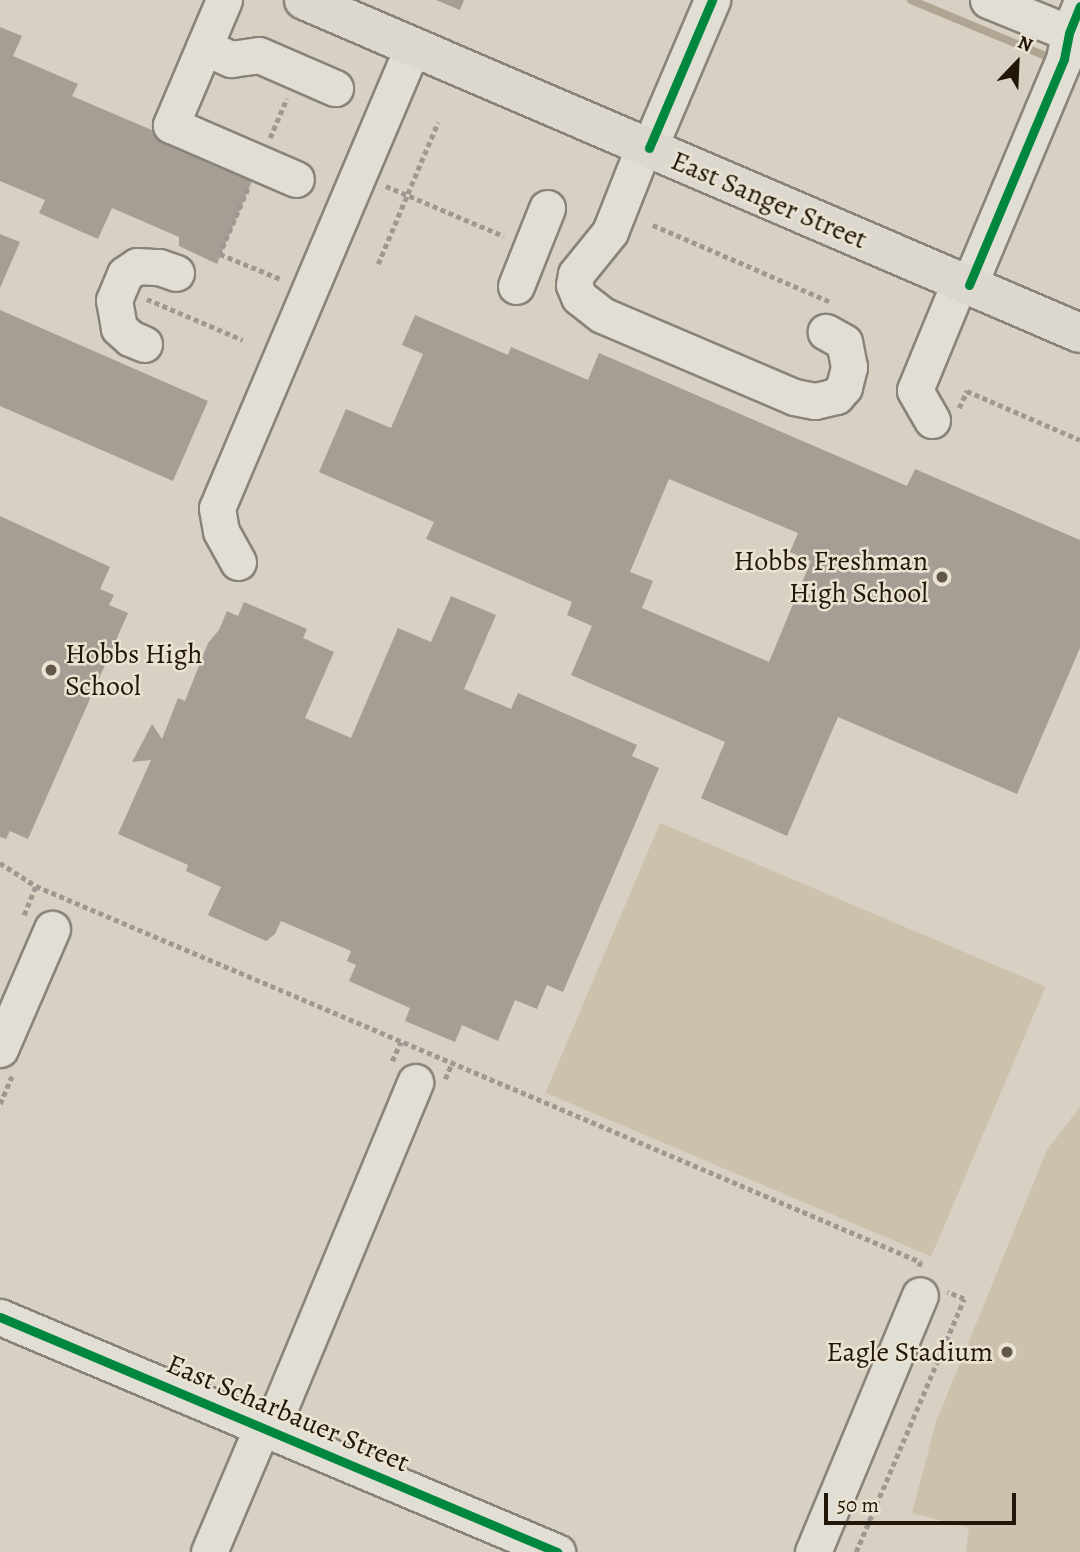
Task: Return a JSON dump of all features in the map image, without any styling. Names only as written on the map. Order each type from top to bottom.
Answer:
[{"type":"main road","name":"East Sanger Street","points":[[304,0],[1080,333]]},
{"type":"street","points":[[224,0],[171,125],[296,179]]},
{"type":"street","points":[[712,0],[646,147],[631,236],[583,262],[576,274],[574,285],[579,297],[602,315],[794,397],[815,401],[836,396],[844,387],[849,367],[844,342],[832,318]]},
{"type":"street","points":[[944,417],[915,390],[1067,44],[988,0]]},
{"type":"street","points":[[237,562],[220,531],[217,508],[413,46]]},
{"type":"street","points":[[204,47],[231,59],[259,55],[335,88]]},
{"type":"street","points":[[516,286],[547,208]]},
{"type":"street","points":[[144,344],[130,338],[119,328],[114,300],[125,274],[137,267],[159,267],[176,273]]},
{"type":"street","points":[[0,1049],[51,929]]},
{"type":"street","points":[[209,1552],[266,1429],[415,1082]]},
{"type":"street","points":[[813,1552],[920,1279]]},
{"type":"street","name":"East Scharbauer Street","points":[[0,1317],[557,1552]]},
{"type":"path","points":[[288,96],[220,254],[289,283]]},
{"type":"path","points":[[378,264],[438,122]]},
{"type":"path","points":[[359,174],[531,247]]},
{"type":"path","points":[[631,236],[832,318]]},
{"type":"path","points":[[120,287],[243,341]]},
{"type":"path","points":[[944,417],[967,391],[1080,440]]},
{"type":"path","points":[[0,863],[36,886],[920,1279]]},
{"type":"path","points":[[856,1552],[964,1299]]},
{"type":"shaded area","points":[[660,823],[1046,987],[931,1256],[546,1093]]},
{"type":"shaded area","name":"Eagle Stadium","points":[[1080,1107],[1080,1552],[966,1552],[969,1528],[912,1513],[936,1422],[1047,1150]]},
{"type":"building","points":[[436,0],[464,0],[460,10]]},
{"type":"building","points":[[0,27],[22,36],[13,56],[78,84],[72,96],[255,174],[217,264],[179,246],[179,237],[112,208],[98,239],[39,213],[45,200],[0,181]]},
{"type":"building","points":[[0,234],[20,242],[0,288]]},
{"type":"building","points":[[0,310],[208,401],[173,481],[0,406]]},
{"type":"building","name":"Hobbs Freshman High School","points":[[415,315],[508,355],[511,347],[588,380],[599,353],[907,486],[915,469],[1080,540],[1080,648],[1017,794],[838,717],[787,836],[701,798],[725,742],[571,675],[592,626],[567,615],[572,602],[426,539],[434,522],[319,472],[346,409],[391,428],[423,354],[402,345]],"holes":[[[669,479],[798,533],[790,552],[811,561],[769,662],[642,608],[653,581],[630,572]]]},
{"type":"building","name":"Hobbs High School","points":[[0,516],[110,567],[100,589],[114,595],[109,605],[128,613],[28,839],[10,831],[6,839],[0,837]]},
{"type":"building","points":[[451,596],[496,615],[464,689],[511,709],[518,693],[637,745],[632,756],[659,768],[563,992],[547,985],[537,1009],[515,1000],[498,1041],[462,1025],[455,1042],[405,1021],[410,1008],[349,981],[356,965],[347,961],[351,951],[281,921],[275,934],[266,941],[208,915],[221,887],[186,871],[188,865],[118,834],[151,760],[132,762],[152,724],[162,739],[178,698],[185,701],[208,643],[219,630],[227,611],[238,616],[244,602],[307,629],[303,638],[334,652],[305,718],[351,738],[398,628],[431,642]]},
{"type":"waterway","points":[[911,0],[1053,59]]},
{"type":"cycle path","points":[[649,148],[712,0]]},
{"type":"cycle path","points":[[969,285],[1064,59],[1069,33],[1080,6]]},
{"type":"cycle path","points":[[0,1317],[557,1552]]},
{"type":"place","name":"Hobbs Freshman High School","points":[[942,577]]},
{"type":"place","name":"Hobbs High School","points":[[51,670]]},
{"type":"place","name":"Eagle Stadium","points":[[1007,1352]]}]
